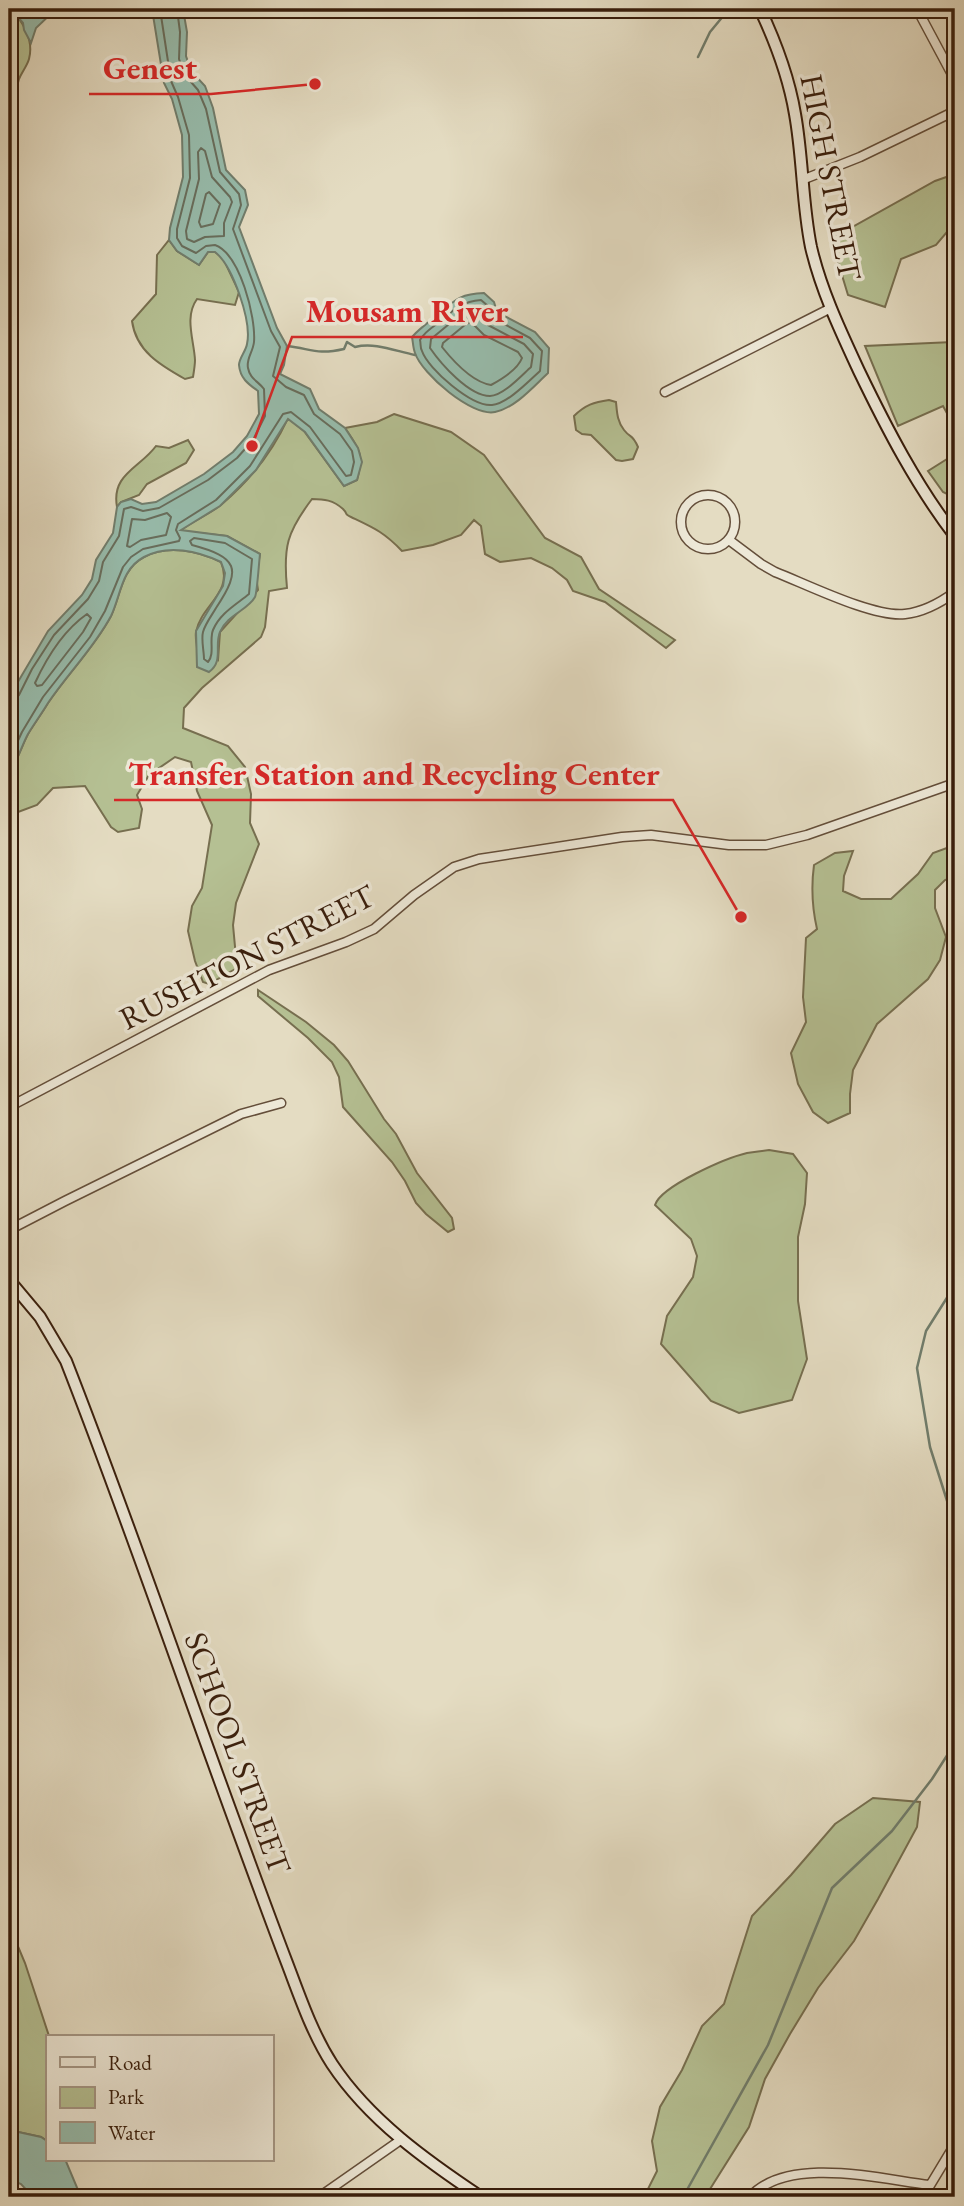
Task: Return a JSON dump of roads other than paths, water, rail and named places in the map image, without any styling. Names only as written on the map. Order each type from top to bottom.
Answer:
[{"type":"street","name":"HIGH STREET","points":[[760,9],[790,90],[811,246],[831,308],[899,451],[955,536]]},
{"type":"street","points":[[917,9],[955,80]]},
{"type":"street","points":[[802,180],[860,157],[955,111]]},
{"type":"street","points":[[665,392],[831,308]]},
{"type":"street","points":[[708,494],[725,500],[736,519],[729,540],[722,545],[706,549],[697,547],[688,540],[681,524],[682,513],[688,503],[698,496],[708,494]]},
{"type":"street","points":[[729,540],[775,572],[878,612],[897,615],[917,612],[955,592]]},
{"type":"street","name":"RUSHTON STREET","points":[[9,1107],[269,971],[374,929],[414,895],[454,867],[502,855],[622,836],[670,837],[747,846],[782,843],[955,783]]},
{"type":"street","points":[[9,1230],[241,1114],[281,1103]]},
{"type":"street","name":"SCHOOL STREET","points":[[9,1280],[40,1317],[66,1361],[303,2005],[333,2065],[370,2109],[402,2139],[481,2197]]},
{"type":"street","points":[[319,2197],[402,2139]]},
{"type":"street","points":[[923,2197],[955,2144]]},
{"type":"street","points":[[750,2197],[780,2177],[811,2172],[929,2185]]},
{"type":"water","points":[[11,9],[56,9],[36,28],[31,43],[23,23]]},
{"type":"water","points":[[152,9],[183,9],[187,32],[186,56],[191,71],[205,86],[213,108],[226,170],[245,190],[248,205],[239,227],[277,328],[287,346],[280,374],[310,389],[319,409],[345,428],[358,448],[362,462],[357,480],[344,486],[305,432],[288,419],[256,470],[220,506],[181,530],[227,536],[260,554],[255,597],[223,626],[218,637],[214,668],[209,672],[197,667],[196,631],[223,586],[225,573],[221,562],[183,550],[163,551],[144,557],[136,562],[126,575],[104,628],[48,703],[28,734],[9,772],[9,697],[48,631],[82,595],[92,579],[96,560],[113,533],[117,507],[121,502],[131,499],[142,504],[156,502],[204,474],[233,452],[247,436],[259,414],[258,391],[245,380],[240,370],[239,362],[247,344],[247,322],[240,295],[228,269],[215,252],[208,252],[199,265],[177,251],[169,240],[183,177],[182,135],[172,99],[164,83]]},
{"type":"water","points":[[484,293],[494,302],[497,312],[535,332],[549,348],[548,373],[517,402],[495,412],[474,408],[437,382],[420,362],[414,351],[412,337],[456,300],[467,295]]},
{"type":"water","points":[[9,2130],[46,2140],[46,2160],[65,2160],[81,2197],[33,2197],[21,2184],[9,2179]]},
{"type":"waterway","points":[[698,57],[710,32],[729,9]]},
{"type":"waterway","points":[[287,346],[327,351],[344,349],[347,342],[355,347],[377,346],[415,355]]},
{"type":"waterway","points":[[955,1285],[926,1331],[917,1368],[930,1447],[955,1526]]},
{"type":"waterway","points":[[683,2197],[768,2045],[832,1888],[892,1831],[932,1779],[955,1743]]},
{"type":"place","name":"Genest","points":[[315,84]]},
{"type":"place","name":"Mousam River","points":[[252,446]]},
{"type":"place","name":"Transfer Station and Recycling Center","points":[[741,917]]}]
